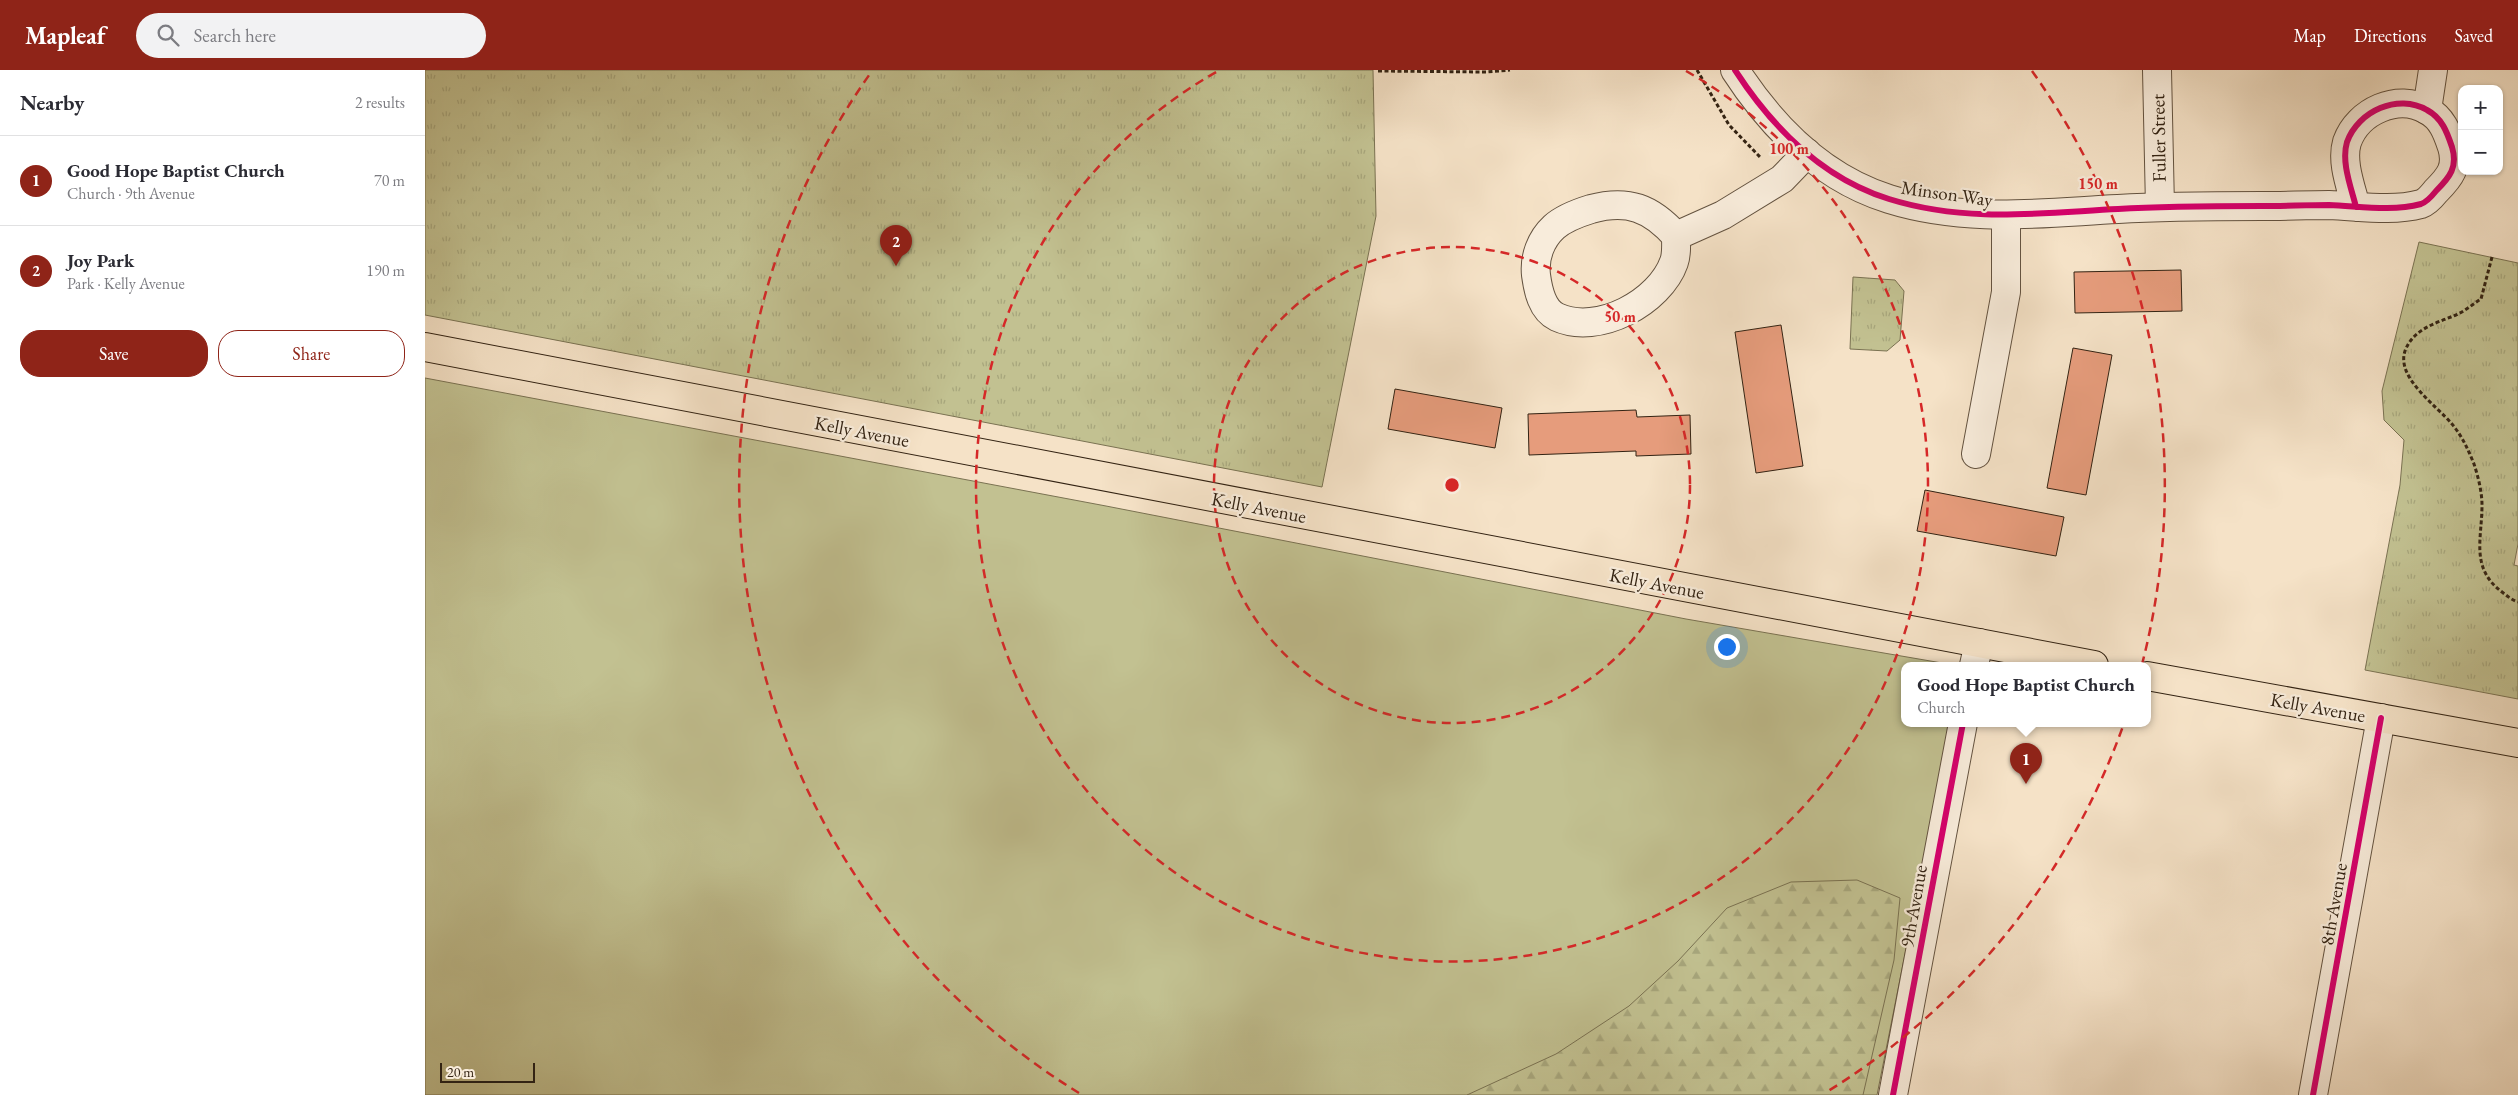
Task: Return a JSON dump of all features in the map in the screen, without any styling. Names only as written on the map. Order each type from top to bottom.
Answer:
[{"type":"main road","name":"Kelly Avenue","points":[[425,347],[1977,654],[2062,662]]},
{"type":"main road","name":"Kelly Avenue","points":[[2151,677],[2518,743]]},
{"type":"street","name":"Minson Way","points":[[1735,70],[1756,103],[1777,127],[1807,153],[1843,178],[1889,199],[1937,210],[1986,216],[2160,207],[2356,207],[2380,209],[2423,204],[2452,175],[2455,158],[2445,126],[2427,110],[2402,103],[2379,107],[2357,123],[2347,143],[2346,165],[2356,207]]},
{"type":"street","name":"Fuller Street","points":[[2157,70],[2160,207]]},
{"type":"street","points":[[2427,110],[2433,70]]},
{"type":"street","points":[[1676,236],[1723,215],[1782,180],[1807,153]]},
{"type":"street","points":[[1618,203],[1633,206],[1665,224],[1676,236],[1674,262],[1666,278],[1653,293],[1616,317],[1578,322],[1557,317],[1547,308],[1540,297],[1535,267],[1537,254],[1545,235],[1568,218],[1601,206],[1618,203]]},
{"type":"street","points":[[1976,454],[2006,292],[2006,215]]},
{"type":"street","name":"8th Avenue","points":[[2313,1095],[2381,718]]},
{"type":"street","name":"9th Avenue","points":[[1893,1095],[1962,727]]},
{"type":"path","points":[[1379,71],[1486,72],[1510,70]]},
{"type":"path","points":[[2492,257],[2481,299],[2457,315],[2433,323],[2413,338],[2405,352],[2403,368],[2411,382],[2453,425],[2467,446],[2477,472],[2482,502],[2478,554],[2485,576],[2497,588],[2518,602]]},
{"type":"green space","points":[[425,70],[1373,70],[1376,216],[1322,487],[425,315]]},
{"type":"green space","points":[[2419,242],[2518,263],[2518,544],[2514,565],[2518,566],[2518,699],[2365,670],[2400,485],[2404,440],[2384,420],[2382,391]]},
{"type":"green space","points":[[1853,277],[1895,280],[1904,291],[1900,340],[1887,351],[1850,349]]},
{"type":"green space","points":[[425,378],[1106,506],[1686,619],[1936,662],[1901,662],[1901,727],[1950,727],[1877,1095],[425,1095]]},
{"type":"green space","points":[[1857,880],[1900,898],[1894,960],[1863,1095],[1467,1095],[1556,1054],[1629,1006],[1678,961],[1727,908],[1791,882]]},
{"type":"building","points":[[2181,270],[2182,311],[2075,313],[2074,272]]},
{"type":"building","points":[[1781,325],[1803,466],[1756,473],[1735,332]]},
{"type":"building","points":[[2073,348],[2112,355],[2086,495],[2047,488]]},
{"type":"building","points":[[1395,389],[1502,408],[1495,448],[1388,429]]},
{"type":"building","points":[[1636,410],[1637,417],[1690,415],[1691,454],[1636,456],[1636,451],[1529,455],[1528,414]]},
{"type":"building","points":[[1925,490],[2064,517],[2056,556],[1917,531]]},
{"type":"cycle path","points":[[1735,70],[1749,91],[1782,130],[1801,148],[1842,178],[1865,190],[1889,199],[1946,211],[1974,214],[2031,214],[2190,206],[2329,205],[2352,206],[2363,207],[2375,208],[2398,208],[2421,204],[2429,199],[2445,181],[2453,166],[2454,154],[2452,147],[2446,131],[2437,117],[2416,105],[2404,103],[2380,108],[2360,122],[2352,131],[2345,150],[2347,174],[2349,183],[2354,199],[2356,207]]},
{"type":"cycle path","points":[[2313,1095],[2381,718]]},
{"type":"cycle path","points":[[1893,1095],[1962,727]]},
{"type":"place","name":"Joy Park","points":[[896,266]]},
{"type":"place","name":"Good Hope Baptist Church","points":[[2026,784]]}]
